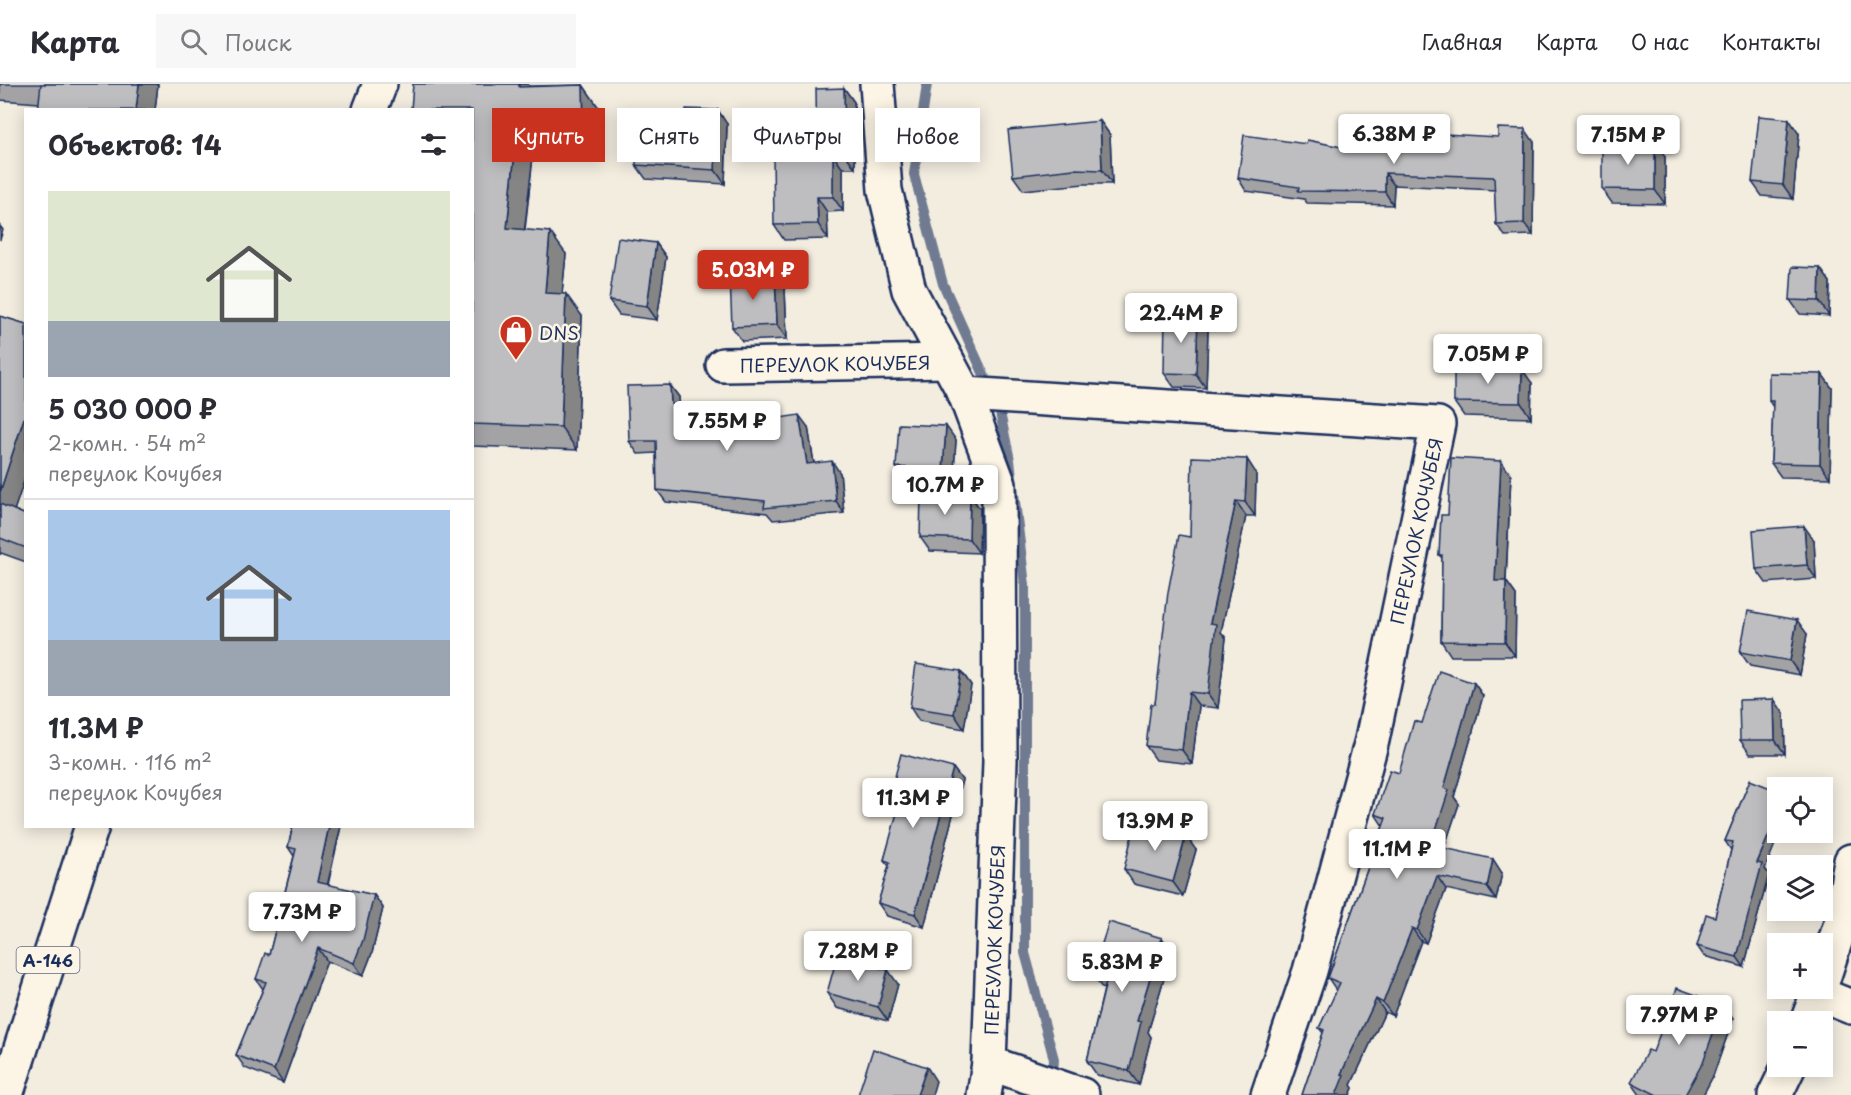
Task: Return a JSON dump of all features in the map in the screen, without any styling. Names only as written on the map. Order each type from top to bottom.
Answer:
[{"type":"main road","points":[[371,108],[380,84]]},
{"type":"main road","name":"ПЕРЕУЛОК КОЧУБЕЯ","points":[[877,84],[885,190],[909,290],[965,394],[999,485],[1000,761],[990,1063],[984,1095]]},
{"type":"main road","name":"ПЕРЕУЛОК КОЧУБЕЯ","points":[[723,364],[947,361]]},
{"type":"main road","name":"ПЕРЕУЛОК КОЧУБЕЯ","points":[[965,394],[1438,424],[1372,740],[1310,971],[1268,1095]]},
{"type":"main road","name":"А-146","points":[[6,1095],[91,828]]},
{"type":"main road","points":[[1833,947],[1841,922],[1851,861]]},
{"type":"main road","points":[[1826,999],[1851,1007]]},
{"type":"main road","points":[[990,1063],[1082,1095]]},
{"type":"main road","points":[[1775,1095],[1784,1077]]},
{"type":"building","points":[[41,84],[139,84],[136,108],[38,108]]},
{"type":"building","points":[[413,84],[519,84],[519,87],[583,85],[584,108],[492,108],[492,162],[514,162],[507,228],[550,232],[545,293],[566,294],[561,427],[474,424],[474,108],[411,108]]},
{"type":"building","points":[[844,88],[844,108],[816,108],[816,89]]},
{"type":"building","points":[[1759,116],[1789,119],[1783,185],[1752,182]]},
{"type":"building","points":[[1100,121],[1102,170],[1074,169],[1013,176],[1008,130]]},
{"type":"building","points":[[1498,128],[1525,129],[1524,223],[1496,224],[1494,177],[1385,173],[1385,192],[1298,191],[1299,187],[1238,178],[1244,135],[1306,144],[1307,140],[1356,150],[1357,141],[1427,141],[1427,133],[1498,137]]},
{"type":"building","points":[[1602,141],[1655,142],[1655,190],[1602,189]]},
{"type":"building","points":[[636,162],[715,162],[715,170],[636,165]]},
{"type":"building","points":[[773,162],[833,162],[833,197],[817,197],[818,224],[774,225]]},
{"type":"building","points":[[618,238],[656,243],[647,306],[609,301]]},
{"type":"building","points":[[1792,267],[1820,268],[1819,301],[1790,300]]},
{"type":"building","points":[[775,275],[777,325],[732,327],[730,277]]},
{"type":"building","points":[[1165,315],[1198,315],[1196,374],[1164,373]]},
{"type":"building","points":[[0,316],[24,323],[24,418],[0,492]]},
{"type":"building","points":[[1454,368],[1522,369],[1521,403],[1454,402]]},
{"type":"building","points":[[1769,373],[1822,374],[1820,464],[1771,463],[1773,401],[1769,401]]},
{"type":"building","points":[[670,385],[671,404],[747,412],[746,423],[799,415],[807,464],[832,461],[836,501],[764,508],[765,501],[657,490],[656,441],[629,441],[627,386]]},
{"type":"building","points":[[899,424],[946,426],[943,470],[896,467]]},
{"type":"building","points":[[1192,457],[1247,459],[1245,502],[1236,501],[1210,623],[1216,624],[1208,694],[1189,692],[1182,750],[1146,746],[1151,704],[1155,704],[1168,592],[1179,535],[1190,537]]},
{"type":"building","points":[[1451,458],[1501,461],[1495,581],[1506,581],[1505,642],[1441,641],[1442,555],[1439,555],[1441,515],[1448,515]]},
{"type":"building","points":[[921,494],[970,495],[969,539],[920,537]]},
{"type":"building","points":[[0,504],[24,514],[24,547],[0,538]]},
{"type":"building","points":[[1804,526],[1807,565],[1756,569],[1753,530]]},
{"type":"building","points":[[1748,611],[1797,620],[1790,661],[1740,652]]},
{"type":"building","points":[[916,664],[961,671],[954,714],[910,707]]},
{"type":"building","points":[[1439,671],[1474,683],[1444,788],[1449,790],[1431,845],[1493,859],[1487,887],[1437,876],[1417,930],[1412,928],[1383,1003],[1376,999],[1341,1074],[1344,1075],[1336,1095],[1302,1095],[1324,1030],[1319,1028],[1340,983],[1328,978],[1386,818],[1375,814],[1390,770],[1399,773],[1414,721],[1422,723]]},
{"type":"building","points":[[1774,699],[1775,740],[1740,740],[1739,700]]},
{"type":"building","points":[[901,754],[953,768],[915,914],[878,903],[890,862],[884,860],[900,802],[889,799]]},
{"type":"building","points":[[1750,780],[1767,787],[1767,839],[1757,863],[1762,864],[1737,957],[1697,946],[1706,914],[1715,917],[1733,842],[1725,841]]},
{"type":"building","points":[[1135,823],[1186,836],[1173,882],[1124,869]]},
{"type":"building","points":[[293,828],[329,828],[317,882],[374,895],[363,940],[354,963],[318,948],[274,1070],[236,1055],[266,982],[256,979],[265,953],[269,955],[296,849],[288,847]]},
{"type":"building","points":[[1109,922],[1162,938],[1137,1021],[1141,1022],[1129,1071],[1087,1061],[1107,978],[1092,974]]},
{"type":"building","points":[[837,957],[888,970],[878,1007],[827,993]]},
{"type":"building","points":[[1677,988],[1723,1005],[1703,1062],[1685,1095],[1657,1095],[1631,1082],[1648,1050],[1653,1052]]},
{"type":"building","points":[[873,1049],[927,1067],[917,1095],[858,1095]]},
{"type":"waterway","points":[[927,84],[914,174],[943,284],[985,377]]},
{"type":"waterway","points":[[999,408],[1010,460],[1025,585],[1025,953],[1054,1059],[1053,1075]]},
{"type":"place","name":"DNS","points":[[516,361]]}]
